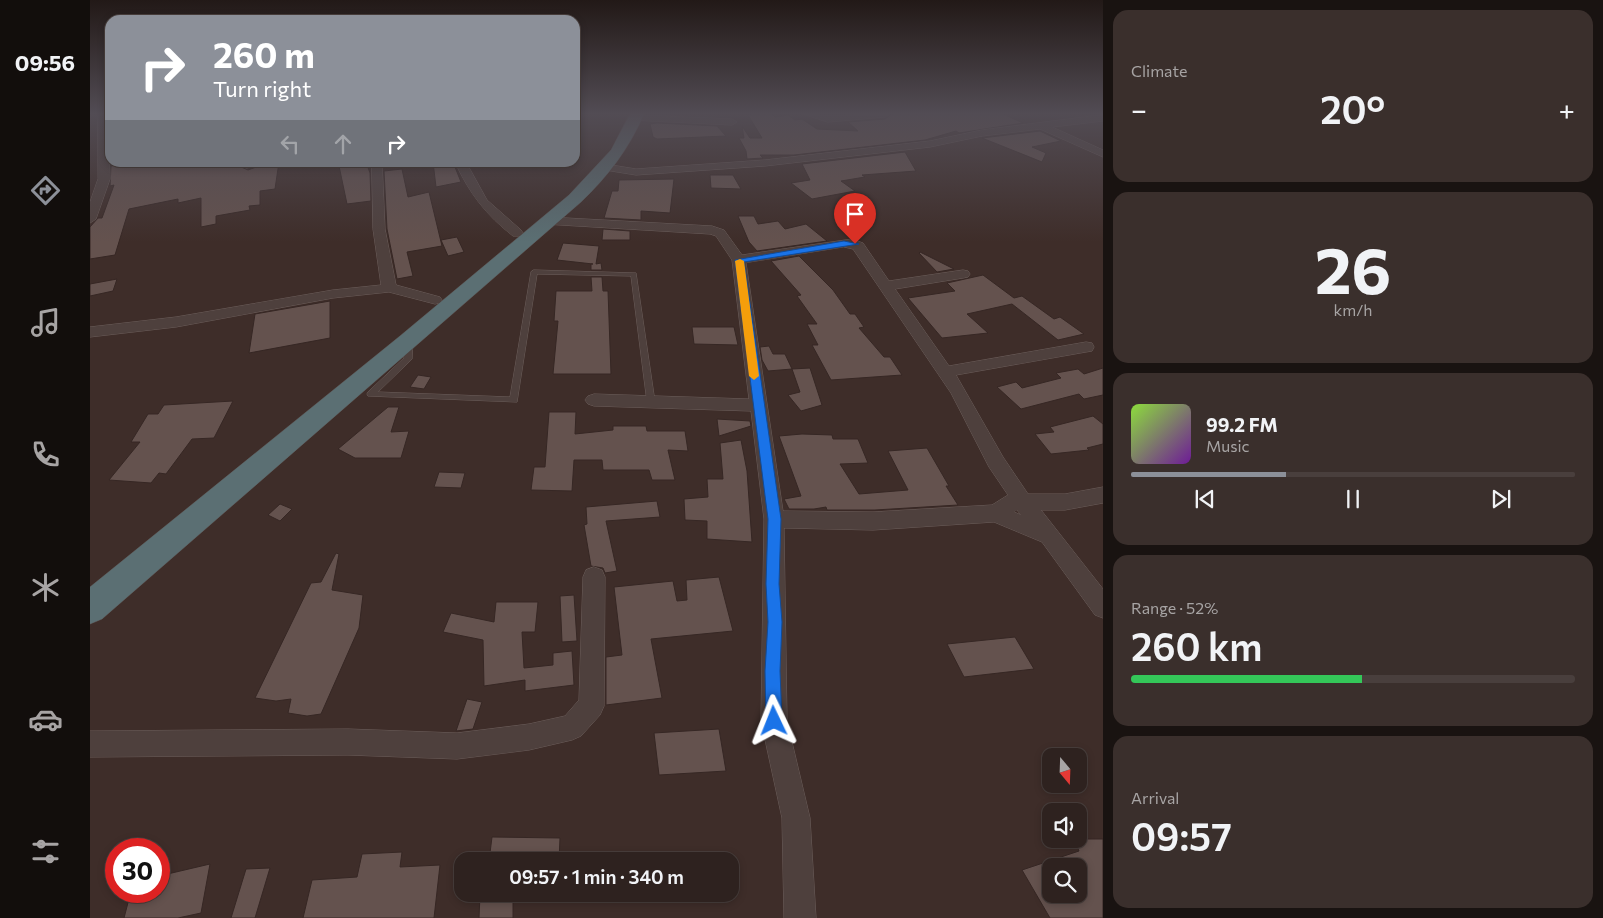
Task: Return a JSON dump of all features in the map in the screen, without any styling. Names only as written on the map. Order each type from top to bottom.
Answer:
[{"type":"highway","points":[[90,584],[517,233],[579,180],[597,157]]},
{"type":"highway","points":[[90,608],[580,194],[606,167],[613,157]]},
{"type":"street","points":[[90,219],[104,180],[103,157]]},
{"type":"street","points":[[606,167],[636,172],[765,163],[818,157]]},
{"type":"street","points":[[377,167],[380,229],[389,288]]},
{"type":"street","points":[[462,167],[476,195],[502,222],[517,233]]},
{"type":"street","points":[[548,221],[712,230],[720,234],[739,260],[774,519],[772,584],[775,622],[773,671],[774,721],[796,818],[800,918]]},
{"type":"street","points":[[739,260],[852,243],[861,249],[958,391],[996,462],[1043,529],[1103,608]]},
{"type":"street","points":[[886,286],[936,280],[963,274]]},
{"type":"street","points":[[90,332],[176,322],[333,294],[389,288],[435,300]]},
{"type":"street","points":[[944,372],[1086,347]]},
{"type":"street","points":[[594,400],[758,404]]},
{"type":"street","points":[[774,519],[873,521],[995,513],[1022,500],[1064,502],[1103,495]]},
{"type":"street","points":[[1043,529],[1064,502]]},
{"type":"street","points":[[995,513],[1043,529]]},
{"type":"street","points":[[90,744],[348,742],[457,746],[529,738],[572,727],[591,706],[593,690],[594,577]]},
{"type":"lane","points":[[408,340],[408,359],[371,394],[514,400],[534,272],[634,274],[651,402]]},
{"type":"building","points":[[747,157],[763,158],[747,159]]},
{"type":"building","points":[[863,157],[908,157],[916,171],[862,175],[865,177],[841,181],[855,191],[812,199],[791,183],[810,180],[802,164]]},
{"type":"building","points":[[1029,157],[1044,157],[1042,162]]},
{"type":"building","points":[[111,167],[241,167],[248,170],[256,167],[278,167],[275,189],[260,191],[260,205],[249,206],[250,210],[216,216],[216,224],[201,227],[201,198],[178,203],[178,199],[129,209],[115,255],[90,259],[90,227],[98,218],[102,218],[114,185],[110,186]]},
{"type":"building","points":[[339,167],[368,167],[370,173],[371,201],[347,204]]},
{"type":"building","points":[[434,167],[455,167],[461,182],[436,187]]},
{"type":"building","points":[[402,169],[408,197],[429,192],[442,246],[407,252],[413,276],[397,279],[387,229],[384,171]]},
{"type":"building","points":[[710,175],[733,175],[741,189],[711,188]]},
{"type":"building","points":[[674,179],[670,213],[641,211],[641,220],[604,218],[612,191],[618,191],[619,180]]},
{"type":"building","points":[[738,216],[754,216],[758,224],[778,221],[785,229],[806,224],[827,241],[757,251],[749,242]]},
{"type":"building","points":[[603,229],[630,231],[630,240],[602,240]]},
{"type":"building","points":[[457,237],[464,252],[448,256],[441,240]]},
{"type":"building","points":[[563,243],[599,246],[596,264],[601,263],[602,270],[591,270],[591,264],[593,264],[557,260]]},
{"type":"building","points":[[920,252],[954,269],[937,272]]},
{"type":"building","points":[[799,256],[833,290],[850,314],[855,314],[864,327],[859,328],[884,357],[890,357],[902,375],[831,380],[812,345],[818,345],[807,324],[817,324],[797,296],[801,295],[771,261]]},
{"type":"building","points":[[983,275],[1014,298],[1022,296],[1054,319],[1060,317],[1084,334],[1058,340],[1012,304],[967,314],[988,333],[942,338],[908,298],[955,291],[947,283]]},
{"type":"building","points":[[591,277],[602,277],[603,291],[608,291],[611,374],[553,374],[558,321],[554,321],[556,291],[592,291]]},
{"type":"building","points":[[117,279],[113,291],[90,296],[90,284]]},
{"type":"building","points":[[330,301],[330,338],[249,353],[255,314]]},
{"type":"building","points":[[692,327],[734,327],[738,345],[694,344]]},
{"type":"building","points":[[769,346],[773,354],[785,354],[792,369],[768,371],[762,360],[760,347]]},
{"type":"building","points":[[810,368],[822,405],[801,411],[788,395],[800,392],[792,369]]},
{"type":"building","points":[[1103,368],[1103,395],[1084,399],[1079,394],[1021,409],[997,387],[1016,382],[1022,388],[1061,378],[1056,373],[1078,369],[1084,374]]},
{"type":"building","points":[[418,375],[431,377],[424,389],[410,387]]},
{"type":"building","points":[[233,401],[214,438],[192,439],[166,474],[159,473],[151,483],[109,480],[140,442],[131,442],[148,414],[158,414],[164,405]]},
{"type":"building","points":[[388,407],[399,407],[391,432],[409,431],[401,458],[355,458],[338,449]]},
{"type":"building","points":[[549,412],[576,412],[575,434],[613,430],[613,426],[646,426],[647,431],[685,431],[688,451],[668,450],[675,480],[652,480],[649,470],[603,470],[602,460],[574,460],[572,491],[531,490],[534,467],[545,467]]},
{"type":"building","points":[[1093,416],[1103,424],[1103,444],[1087,448],[1089,450],[1051,454],[1035,434],[1054,432],[1050,427]]},
{"type":"building","points":[[717,419],[750,421],[751,426],[719,436]]},
{"type":"building","points":[[802,434],[832,435],[833,439],[858,439],[868,463],[840,464],[859,494],[908,490],[888,451],[927,448],[958,505],[875,510],[827,510],[826,507],[789,509],[784,499],[801,496],[779,436]]},
{"type":"building","points":[[741,440],[747,471],[752,542],[707,539],[707,521],[685,520],[684,499],[708,497],[707,479],[723,479],[720,443]]},
{"type":"building","points":[[439,472],[465,473],[461,488],[434,487]]},
{"type":"building","points":[[657,501],[660,517],[606,521],[617,571],[605,573],[603,568],[591,566],[584,525],[587,524],[586,507]]},
{"type":"building","points":[[280,504],[292,509],[280,521],[268,515]]},
{"type":"building","points":[[336,553],[339,554],[332,590],[363,595],[359,628],[321,714],[307,716],[288,713],[291,699],[276,701],[255,698],[311,583],[321,582]]},
{"type":"building","points":[[719,577],[733,631],[651,639],[662,698],[606,705],[606,657],[622,655],[614,587],[673,581],[677,601],[687,600],[686,580]]},
{"type":"building","points":[[574,595],[577,641],[562,642],[560,596]]},
{"type":"building","points":[[496,602],[538,602],[535,632],[522,632],[524,668],[553,665],[553,653],[572,651],[574,685],[525,691],[525,680],[484,686],[483,640],[443,632],[451,613],[494,622]]},
{"type":"building","points":[[1015,637],[1034,669],[964,677],[947,644]]},
{"type":"building","points":[[467,699],[482,702],[473,729],[456,731]]},
{"type":"building","points":[[719,729],[726,771],[659,775],[654,733]]},
{"type":"building","points":[[492,837],[560,838],[559,852],[490,852]]},
{"type":"building","points":[[1087,839],[1103,839],[1103,918],[1050,918],[1022,870],[1042,863],[1042,903],[1087,903],[1087,858],[1058,858],[1079,851],[1078,848],[1087,848]]},
{"type":"building","points":[[402,852],[400,867],[440,865],[434,918],[303,918],[312,880],[357,877],[362,854]]},
{"type":"building","points":[[210,864],[201,913],[178,918],[124,918],[128,903],[170,903],[170,873]]},
{"type":"building","points":[[270,868],[255,918],[231,918],[246,869]]},
{"type":"building","points":[[480,902],[513,902],[513,918],[479,918]]},
{"type":"slow traffic","points":[[740,261],[754,376]]},
{"type":"route","points":[[774,721],[773,671],[775,622],[772,584],[774,519],[739,260],[844,243],[855,244]]}]
